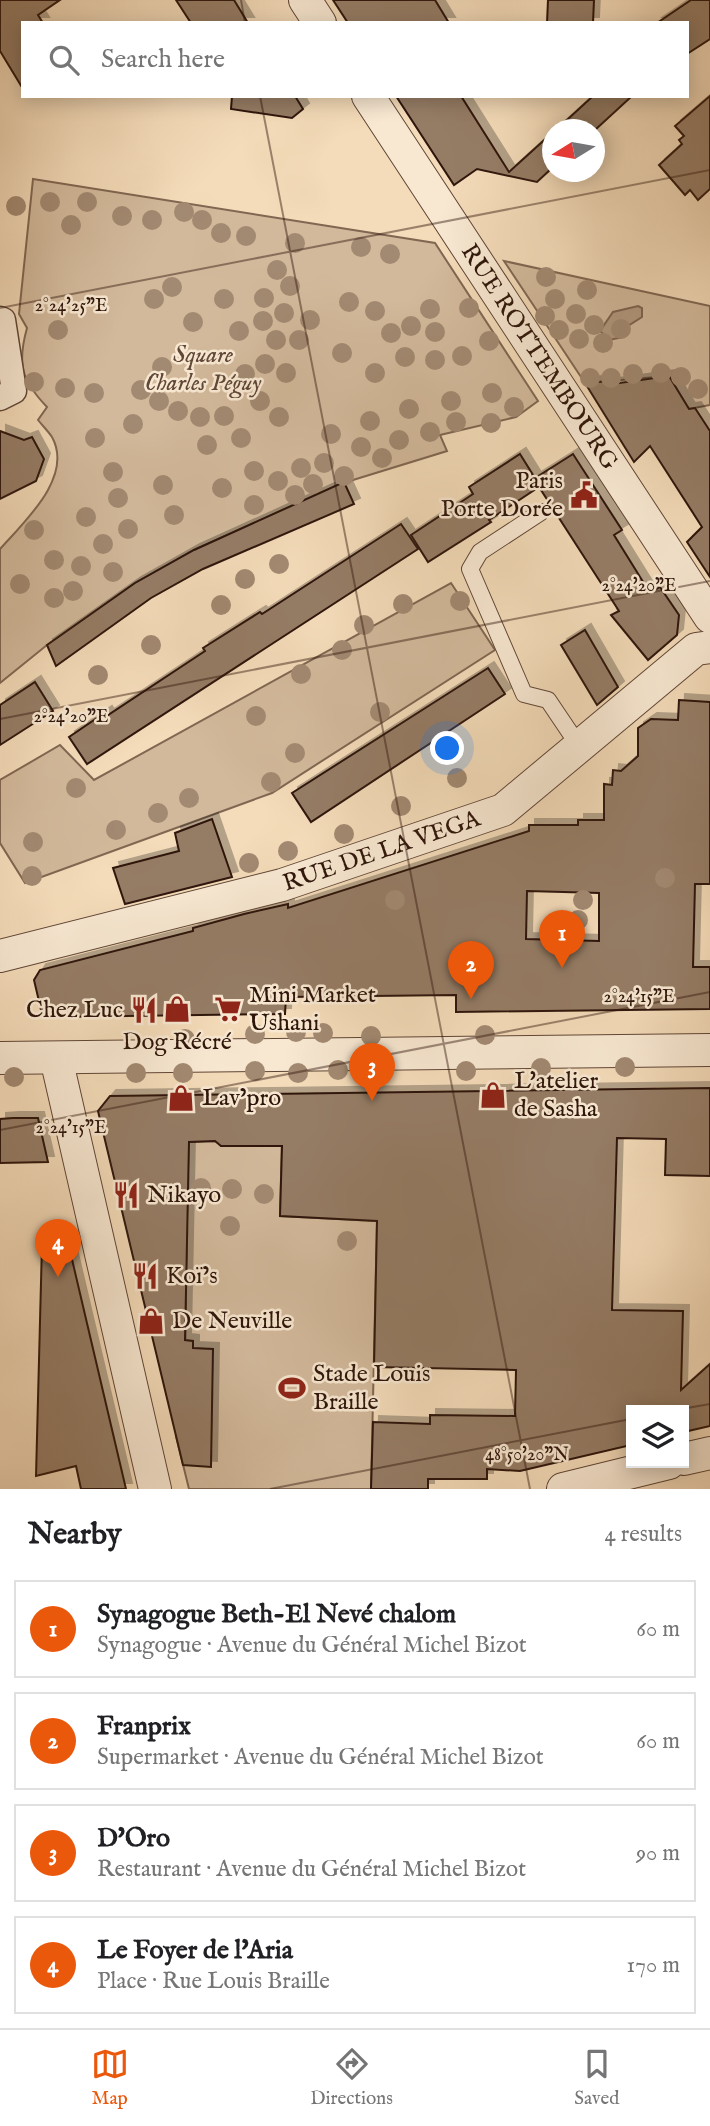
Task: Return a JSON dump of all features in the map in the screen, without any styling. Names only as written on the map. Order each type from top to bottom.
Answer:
[{"type":"street","points":[[305,0],[319,21]]},
{"type":"street","name":"RUE ROTTEMBOURG","points":[[369,98],[710,617]]},
{"type":"street","points":[[0,398],[14,391],[1,319]]},
{"type":"street","name":"RUE DE LA VEGA","points":[[0,956],[282,885],[503,810],[696,649],[710,647]]},
{"type":"street","points":[[0,1058],[710,1050]]},
{"type":"street","points":[[56,1058],[155,1489]]},
{"type":"street","points":[[689,1458],[710,1452]]},
{"type":"street","points":[[563,1489],[649,1468]]},
{"type":"lane","points":[[541,512],[480,552],[470,569],[524,694],[548,701],[579,746]]},
{"type":"green space","name":"Square Charles Péguy","points":[[33,179],[435,243],[538,401],[516,417],[440,435],[447,451],[340,484],[194,550],[135,583],[47,645],[0,683],[0,549],[43,498],[57,468],[57,452],[52,437],[38,420],[47,407],[31,388],[22,362],[27,328],[19,314]]},
{"type":"green space","points":[[504,261],[710,306],[710,405],[689,409],[668,376],[585,383]]},
{"type":"green space","points":[[451,583],[495,650],[272,793],[25,883],[0,843],[0,780],[60,745],[94,780]]},
{"type":"green space","points":[[282,1140],[280,1216],[377,1221],[371,1489],[189,1489],[176,1436],[184,1434],[188,1142],[218,1141],[221,1146]]},
{"type":"shaded area","points":[[638,306],[642,308],[642,317],[628,326],[624,337],[609,340],[600,331],[613,312]]},
{"type":"building","points":[[0,0],[60,0],[38,15],[42,21],[21,21],[21,86],[0,51]]},
{"type":"building","points":[[176,0],[234,0],[247,21],[190,21]]},
{"type":"building","points":[[333,0],[435,0],[448,21],[347,21]]},
{"type":"building","points":[[548,0],[594,0],[593,21],[547,21]]},
{"type":"building","points":[[691,0],[710,0],[710,39],[689,53],[689,21],[660,21]]},
{"type":"building","points":[[710,96],[710,189],[698,200],[690,190],[685,195],[659,165],[682,144],[679,140],[684,136],[675,126]]},
{"type":"building","points":[[232,98],[296,98],[303,109],[292,118],[231,109]]},
{"type":"building","points":[[397,98],[462,98],[509,172],[542,142],[542,177],[537,182],[477,169],[454,185]]},
{"type":"building","points":[[591,98],[630,98],[605,121],[568,119]]},
{"type":"building","points":[[669,376],[689,409],[695,408],[710,431],[710,577],[687,542],[702,527],[650,446],[634,462],[585,383],[612,381],[613,384]]},
{"type":"building","points":[[0,431],[24,440],[32,437],[44,459],[36,481],[0,499]]},
{"type":"building","points":[[520,454],[535,478],[573,454],[622,530],[614,535],[650,593],[660,587],[679,615],[677,635],[648,660],[611,615],[619,611],[539,487],[489,520],[491,522],[428,562],[411,535],[473,494],[469,487]]},
{"type":"building","points":[[344,482],[354,504],[203,569],[151,598],[56,666],[47,645],[135,583],[194,550]]},
{"type":"building","points":[[401,524],[418,549],[87,764],[69,737],[106,712],[108,715],[205,651],[203,648],[260,612],[262,614]]},
{"type":"building","points":[[585,630],[618,687],[597,705],[561,645]]},
{"type":"building","points":[[488,668],[505,694],[311,822],[292,793]]},
{"type":"building","points":[[35,682],[53,711],[0,745],[0,705]]},
{"type":"building","points":[[679,700],[710,702],[710,884],[695,884],[693,967],[710,967],[710,1009],[456,1012],[456,995],[286,997],[285,1014],[51,1017],[41,1010],[34,980],[40,970],[193,931],[193,928],[244,914],[288,904],[288,908],[529,831],[529,825],[578,825],[578,820],[604,820],[604,784],[612,785],[613,770],[621,771],[638,756],[638,728],[651,719],[678,720]],"holes":[[[527,891],[599,893],[599,941],[526,939]]]},
{"type":"building","points":[[212,819],[232,877],[125,904],[113,868],[179,851],[175,833]]},
{"type":"building","points":[[710,1088],[710,1176],[665,1175],[666,1139],[617,1138],[612,1310],[683,1311],[681,1390],[710,1364],[710,1426],[689,1431],[689,1405],[626,1405],[626,1446],[520,1471],[487,1469],[487,1479],[428,1479],[428,1489],[371,1489],[373,1422],[430,1424],[430,1415],[515,1416],[516,1370],[374,1367],[377,1221],[280,1216],[282,1146],[221,1146],[215,1141],[189,1142],[185,1340],[193,1341],[193,1348],[213,1349],[211,1467],[183,1465],[98,1111],[110,1096]]},
{"type":"building","points":[[38,1118],[48,1162],[0,1163],[0,1119]]},
{"type":"building","points":[[67,1238],[126,1489],[81,1489],[76,1466],[36,1476],[42,1244]]},
{"type":"place","name":"Paris Porte Dorée","points":[[584,495]]},
{"type":"place","name":"Synagogue Beth-El Nevé chalom","points":[[562,968]]},
{"type":"place","name":"Franprix","points":[[471,999]]},
{"type":"place","name":"Dog Récré","points":[[177,1009]]},
{"type":"place","name":"Mini Market Ushani","points":[[228,1009]]},
{"type":"place","name":"Chez Luc","points":[[144,1010]]},
{"type":"place","name":"L'atelier de Sasha","points":[[493,1095]]},
{"type":"place","name":"Lav’pro","points":[[181,1098]]},
{"type":"place","name":"D'Oro","points":[[372,1101]]},
{"type":"place","name":"Nikayo","points":[[126,1195]]},
{"type":"place","name":"Koï’s","points":[[145,1276]]},
{"type":"place","name":"Le Foyer de l'Aria","points":[[58,1277]]},
{"type":"place","name":"De Neuville","points":[[151,1321]]},
{"type":"place","name":"Stade Louis Braille","points":[[292,1388]]}]
